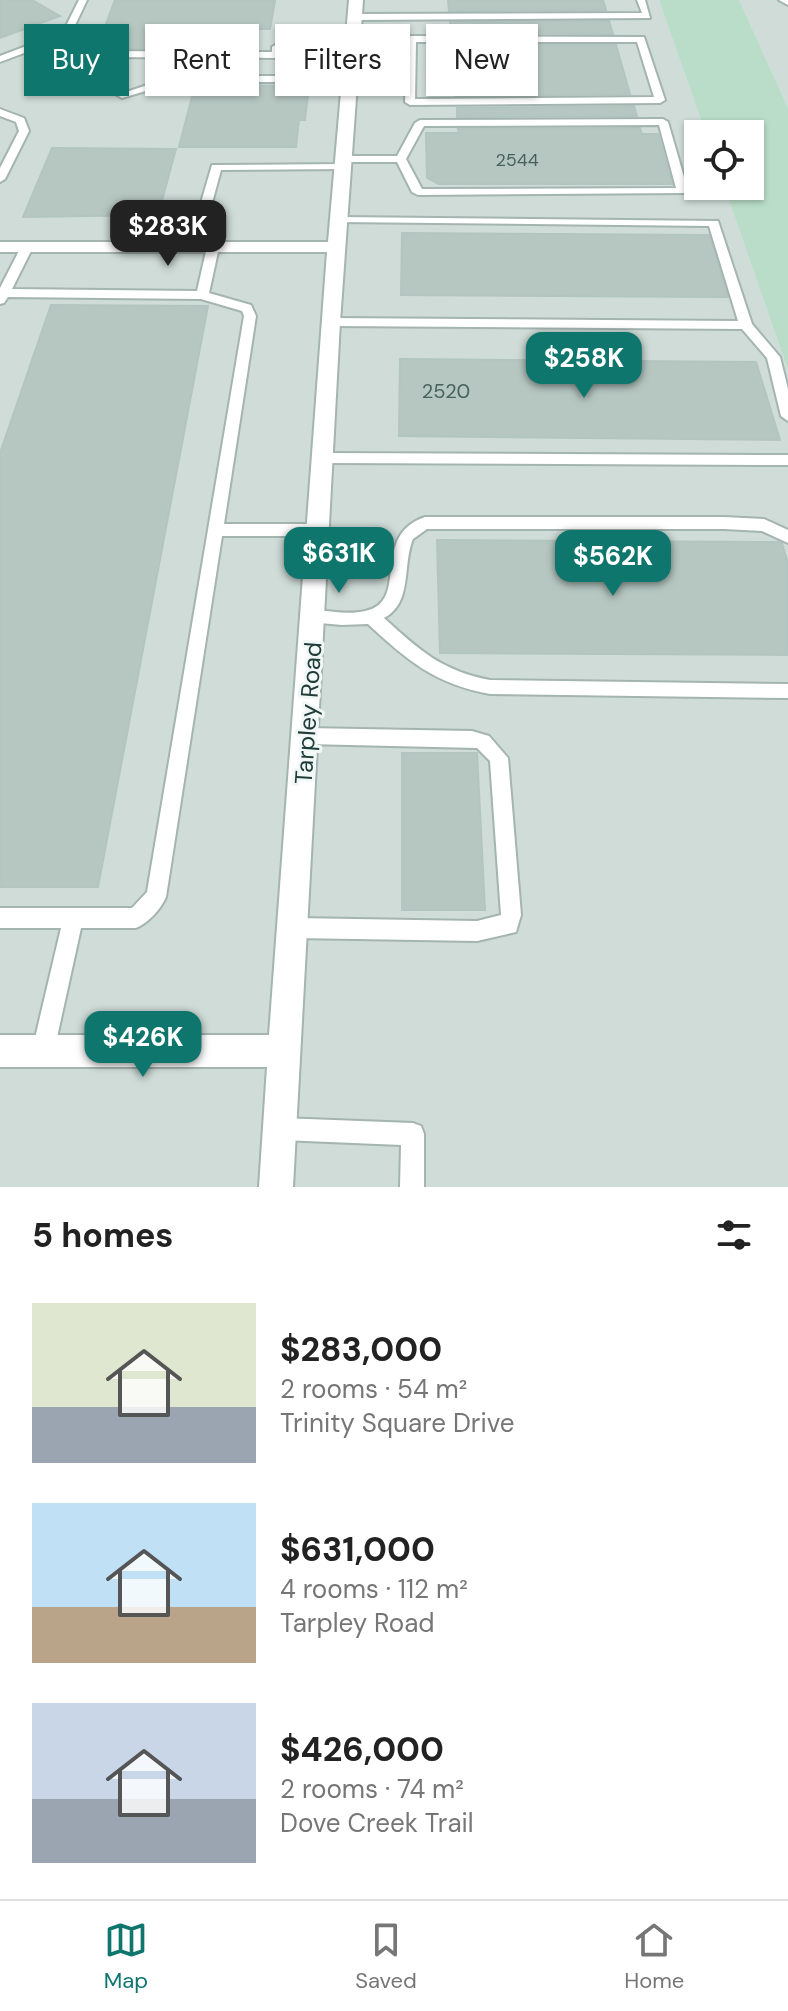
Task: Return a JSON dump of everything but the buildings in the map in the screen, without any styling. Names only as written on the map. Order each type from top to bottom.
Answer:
[{"type":"street","name":"Tarpley Road","points":[[276,1187],[324,458],[330,322],[348,96]]},
{"type":"street","points":[[0,247],[337,247]]},
{"type":"street","points":[[0,1051],[286,1051]]},
{"type":"lane","points":[[0,59],[67,34],[83,0]]},
{"type":"lane","points":[[355,8],[647,16],[641,0]]},
{"type":"lane","points":[[411,39],[641,39],[660,100],[410,102],[411,48],[411,39]]},
{"type":"lane","points":[[129,54],[275,55]]},
{"type":"lane","points":[[129,93],[175,79],[275,79]]},
{"type":"lane","points":[[0,112],[20,120],[24,131],[0,179]]},
{"type":"lane","points":[[663,122],[682,191],[418,192],[401,159],[420,123],[663,122]]},
{"type":"lane","points":[[194,247],[216,167],[401,159]]},
{"type":"lane","points":[[339,220],[714,223],[746,325],[773,357],[788,416]]},
{"type":"lane","points":[[0,918],[136,918],[156,897],[250,316],[247,308],[238,303],[202,295],[2,297],[27,247]]},
{"type":"lane","points":[[202,295],[213,247]]},
{"type":"lane","points":[[330,322],[746,325]]},
{"type":"lane","points":[[324,458],[788,460]]},
{"type":"lane","points":[[314,617],[371,617],[389,606],[400,584],[403,541],[412,530],[425,523],[724,523],[764,525],[788,537]]},
{"type":"lane","points":[[217,530],[319,530]]},
{"type":"lane","points":[[371,617],[430,668],[462,684],[788,691]]},
{"type":"lane","points":[[294,928],[477,931],[509,925],[511,915],[499,758],[492,749],[472,739],[306,736]]},
{"type":"lane","points":[[43,1051],[73,918]]},
{"type":"lane","points":[[281,1129],[413,1134],[412,1187]]},
{"type":"shaded area","points":[[0,0],[659,0],[701,120],[684,120],[684,200],[729,200],[788,370],[788,1187],[0,1187]]},
{"type":"shaded area","points":[[739,0],[788,0],[788,108]]},
{"type":"green space","points":[[659,0],[739,0],[788,108],[788,370],[729,200],[764,200],[764,120],[701,120]]}]
